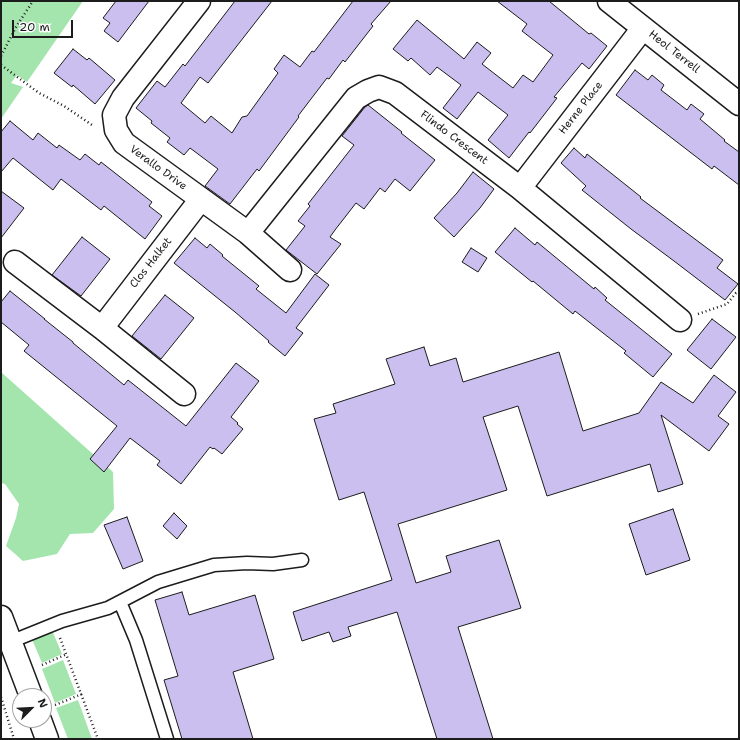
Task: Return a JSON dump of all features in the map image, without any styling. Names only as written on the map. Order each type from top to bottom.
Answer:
[{"type":"street","points":[[115,124],[114,115],[123,98],[198,1]]},
{"type":"street","name":"Heol Terrell","points":[[609,1],[739,104]]},
{"type":"street","name":"Herne Place","points":[[520,188],[643,28]]},
{"type":"street","name":"Flindo Crescent","points":[[248,233],[356,98],[379,87],[395,93],[520,188],[680,320]]},
{"type":"street","name":"Verallo Drive","points":[[115,124],[116,130],[124,144],[248,233],[290,270]]},
{"type":"street","name":"Clos Halket","points":[[102,328],[201,199]]},
{"type":"street","points":[[15,262],[102,328],[184,394]]},
{"type":"street","points":[[1,617],[28,688]]},
{"type":"street","points":[[46,728],[47,739]]},
{"type":"lane","points":[[10,642],[62,621],[108,608],[158,582],[214,564],[273,564],[302,560]]},
{"type":"lane","points":[[120,602],[136,640],[167,739]]},
{"type":"path","points":[[1,56],[16,27],[33,1]]},
{"type":"path","points":[[1,65],[39,93],[64,106],[92,125],[103,126],[115,124]]},
{"type":"path","points":[[680,320],[727,304],[736,293],[739,293]]},
{"type":"path","points":[[55,624],[98,739]]},
{"type":"path","points":[[22,673],[67,654]]},
{"type":"path","points":[[52,710],[82,694]]},
{"type":"path","points":[[1,697],[14,739]]},
{"type":"green space","points":[[1,1],[83,1],[27,82],[17,75],[11,83],[23,87],[1,119]]},
{"type":"green space","points":[[1,372],[113,472],[114,509],[93,533],[70,534],[57,554],[23,561],[6,546],[16,518],[19,504],[5,484],[1,483]]},
{"type":"green space","points":[[51,628],[62,654],[42,663],[31,637]]},
{"type":"green space","points":[[63,660],[76,694],[55,703],[52,695],[52,688],[49,688],[42,669]]},
{"type":"green space","points":[[78,700],[92,739],[68,739],[56,708]]},
{"type":"building","points":[[116,1],[149,1],[118,42],[104,31],[110,23],[103,18]]},
{"type":"building","points":[[235,1],[272,1],[208,83],[200,77],[181,103],[205,123],[211,116],[232,133],[242,117],[247,116],[278,73],[274,69],[284,55],[300,67],[312,51],[314,52],[353,1],[391,1],[371,24],[373,26],[345,62],[343,60],[329,79],[327,78],[259,171],[257,169],[230,204],[205,186],[218,169],[190,148],[184,155],[167,142],[170,138],[151,123],[152,121],[136,108],[157,81],[165,87],[183,64],[185,66]]},
{"type":"building","points":[[497,1],[549,1],[589,34],[591,33],[607,46],[589,69],[582,63],[554,97],[557,98],[509,158],[488,140],[508,115],[478,92],[457,119],[443,108],[461,85],[437,67],[430,75],[411,58],[408,61],[393,49],[417,20],[464,59],[477,42],[491,53],[482,64],[513,88],[523,75],[533,82],[553,55],[522,31],[527,24]]},
{"type":"building","points":[[73,49],[87,60],[89,58],[115,80],[95,104],[73,85],[72,87],[54,73]]},
{"type":"building","points":[[635,70],[648,80],[652,75],[664,85],[661,90],[687,110],[691,104],[704,114],[700,119],[725,140],[724,141],[739,152],[739,185],[714,166],[712,169],[616,95]]},
{"type":"building","points":[[368,105],[435,160],[410,191],[395,179],[385,192],[380,188],[364,209],[356,203],[330,237],[341,244],[317,274],[286,250],[305,226],[298,221],[310,206],[308,204],[354,145],[342,136]]},
{"type":"building","points":[[10,121],[33,140],[38,133],[57,148],[59,145],[80,160],[85,154],[99,165],[101,162],[152,202],[149,206],[162,216],[145,239],[104,206],[101,210],[61,179],[53,190],[13,158],[1,172],[1,132]]},
{"type":"building","points":[[574,148],[585,158],[587,154],[641,197],[640,198],[723,260],[717,268],[738,284],[725,300],[582,190],[586,186],[561,163]]},
{"type":"building","points":[[473,172],[494,189],[480,208],[454,237],[434,218],[457,193]]},
{"type":"building","points":[[1,191],[24,208],[1,238]]},
{"type":"building","points":[[515,228],[535,245],[537,242],[594,289],[595,287],[607,298],[605,300],[672,354],[653,377],[624,353],[626,351],[575,311],[573,314],[495,252]]},
{"type":"building","points":[[82,237],[110,259],[81,296],[52,275]]},
{"type":"building","points":[[195,238],[207,248],[210,244],[223,255],[222,256],[259,286],[256,289],[286,313],[315,274],[329,285],[296,328],[303,333],[285,356],[235,312],[174,263]]},
{"type":"building","points":[[471,248],[487,258],[478,272],[462,262]]},
{"type":"building","points":[[10,291],[124,385],[128,380],[186,426],[236,363],[259,381],[231,417],[243,429],[222,454],[210,447],[181,484],[157,465],[160,461],[130,438],[104,472],[90,459],[117,426],[24,351],[29,345],[1,322],[1,302]]},
{"type":"building","points":[[165,295],[194,318],[161,359],[132,336]]},
{"type":"building","points":[[712,319],[736,337],[711,369],[687,350]]},
{"type":"building","points":[[424,347],[430,366],[456,358],[463,382],[559,352],[583,431],[639,413],[661,382],[693,403],[714,375],[736,392],[718,416],[729,424],[709,451],[661,415],[683,484],[658,492],[650,464],[547,496],[518,406],[483,417],[507,490],[398,524],[416,583],[451,572],[446,556],[499,540],[521,608],[458,627],[493,739],[437,739],[397,612],[348,627],[351,636],[333,642],[329,632],[302,641],[293,612],[392,580],[364,492],[339,500],[314,419],[336,413],[333,404],[395,384],[386,359]]},
{"type":"building","points":[[673,509],[690,560],[646,575],[629,524]]},
{"type":"building","points":[[174,513],[187,526],[177,539],[163,526]]},
{"type":"building","points":[[127,517],[143,561],[123,569],[104,525]]},
{"type":"building","points":[[182,592],[189,615],[255,595],[274,659],[233,672],[253,739],[182,739],[164,680],[178,676],[155,600]]}]
